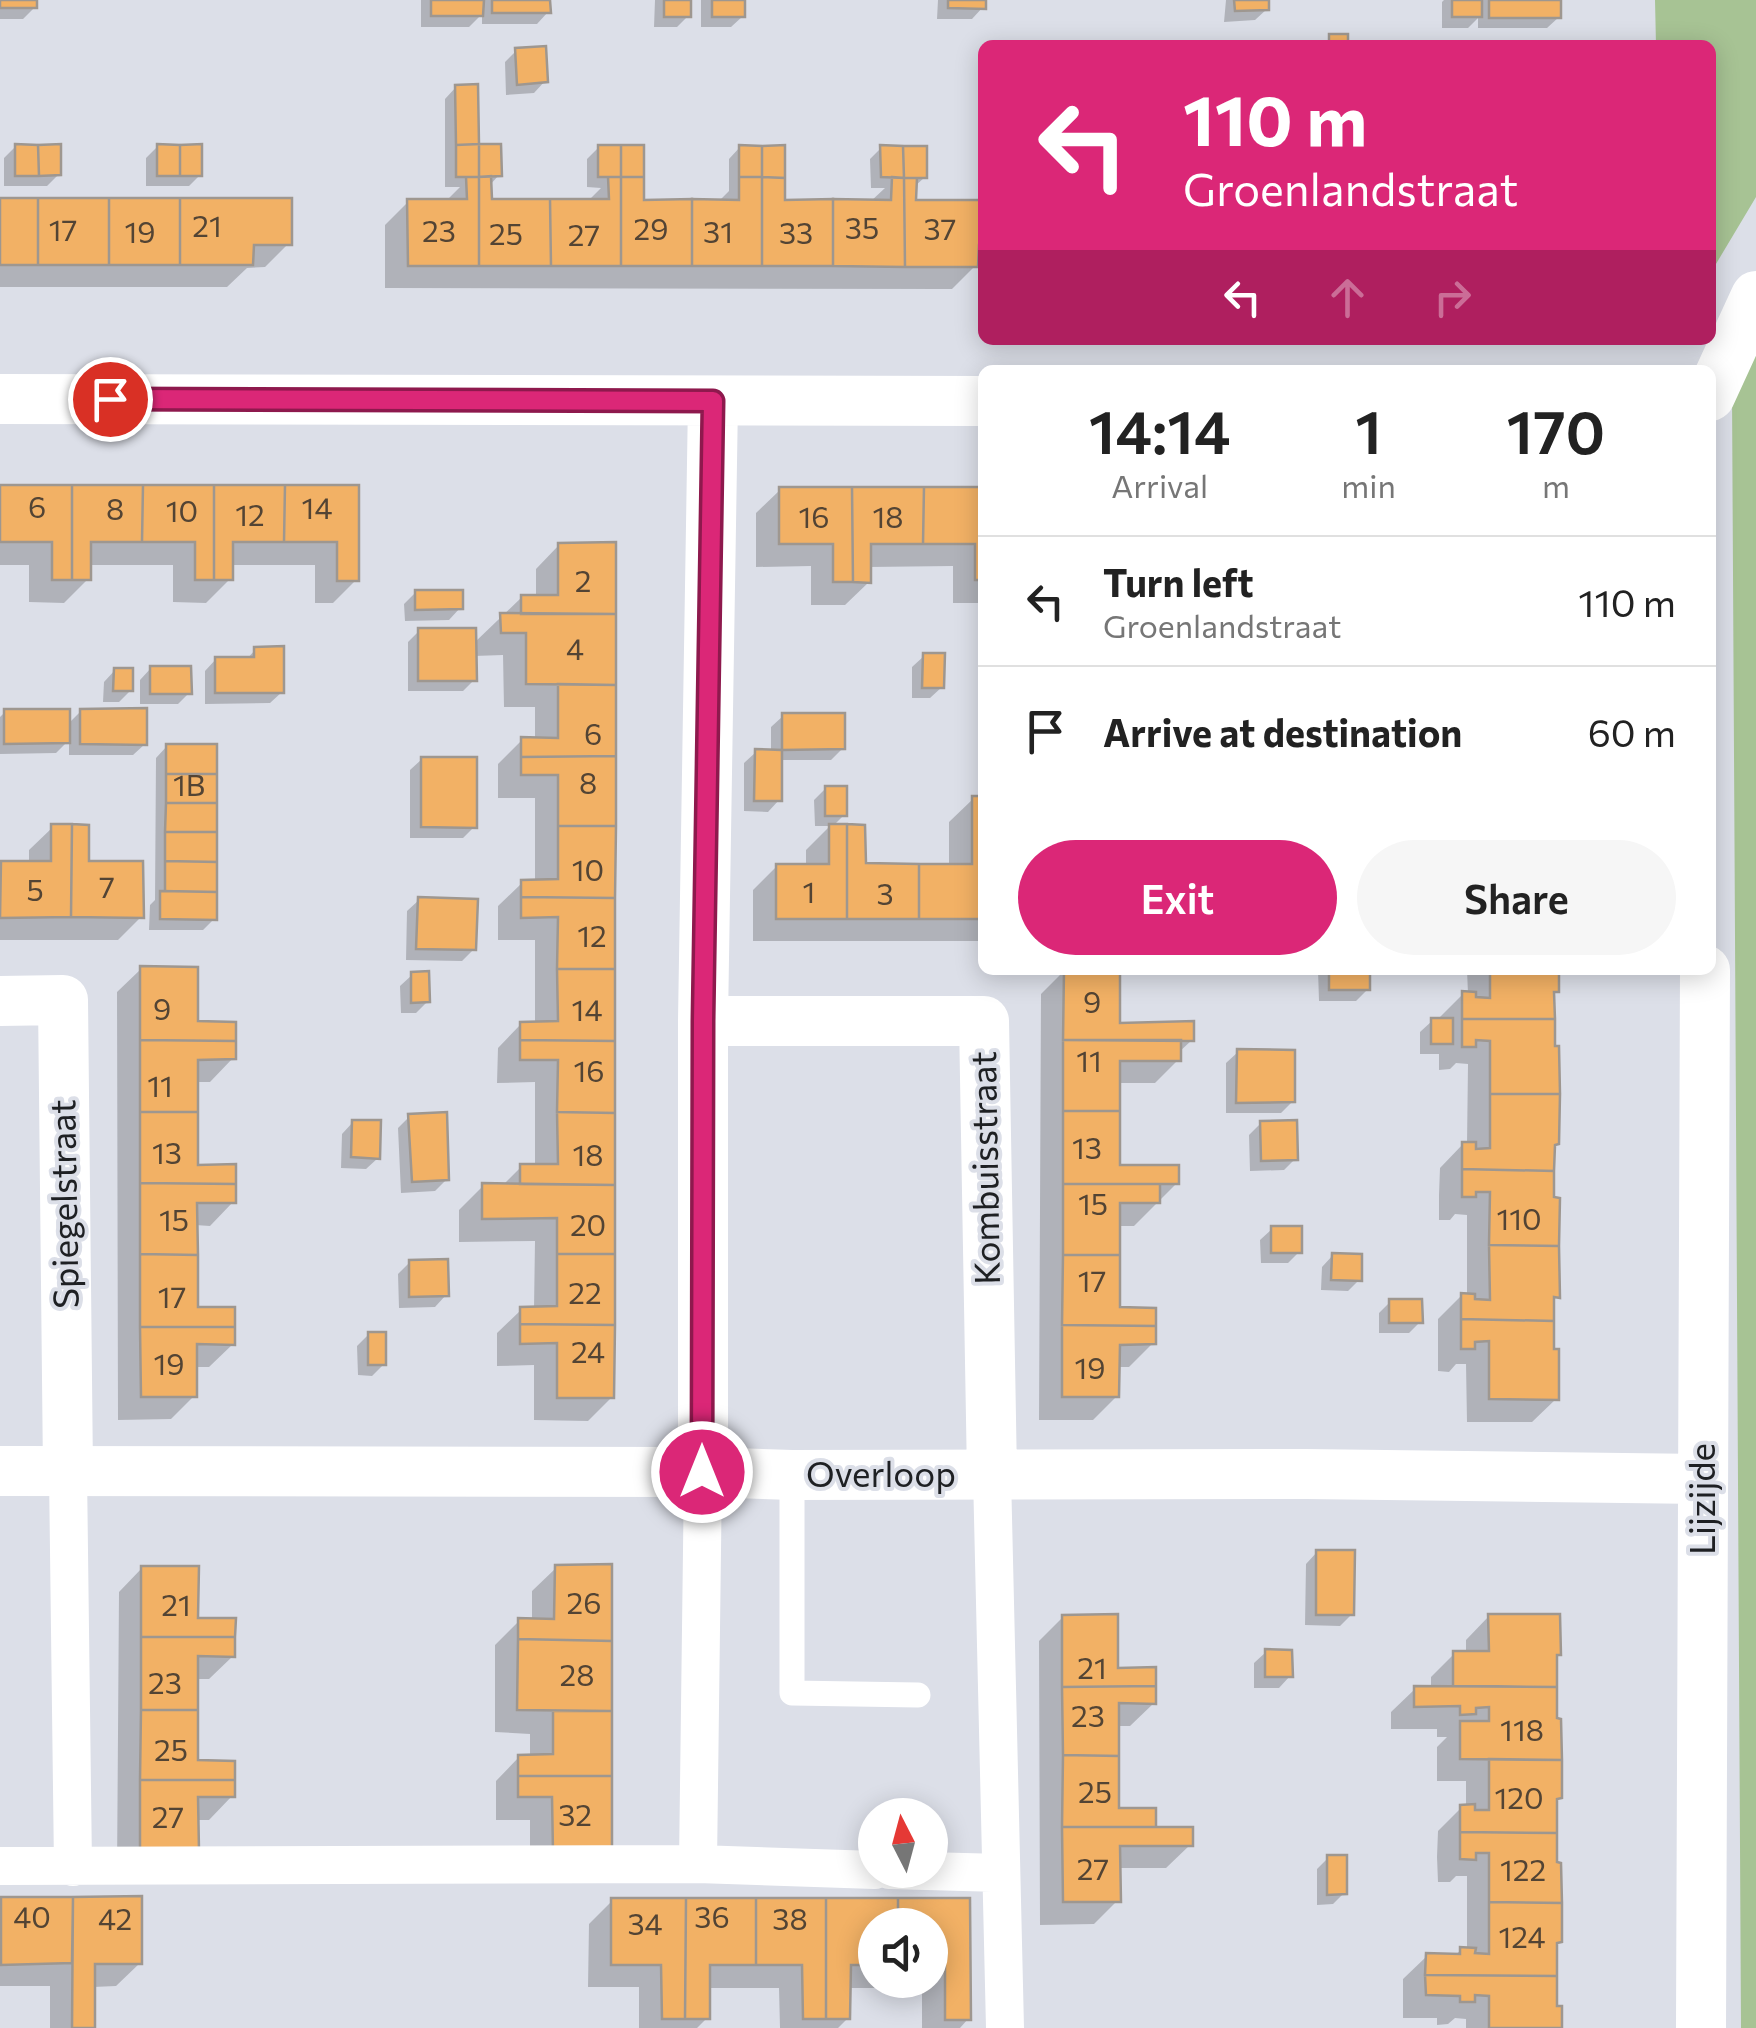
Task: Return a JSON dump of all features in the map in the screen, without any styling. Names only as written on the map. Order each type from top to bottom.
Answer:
[{"type":"street","points":[[1716,383],[1756,296]]},
{"type":"street","points":[[0,399],[978,401]]},
{"type":"street","points":[[698,1864],[703,1021],[713,401]]},
{"type":"street","name":"Lijzijde","points":[[1701,2028],[1705,975]]},
{"type":"street","name":"Spiegelstraat","points":[[0,1001],[64,1000],[68,1472]]},
{"type":"street","name":"Kombuisstraat","points":[[703,1021],[984,1021],[992,1475]]},
{"type":"street","name":"Overloop","points":[[0,1471],[1306,1474],[1703,1479]]},
{"type":"street","points":[[68,1472],[74,1867]]},
{"type":"street","points":[[992,1475],[1005,2028]]},
{"type":"street","points":[[0,1866],[698,1864],[858,1869]]},
{"type":"street","points":[[948,1872],[1001,1873]]},
{"type":"lane","points":[[792,1475],[792,1692],[918,1696]]},
{"type":"green space","points":[[1655,0],[1756,0],[1756,197],[1716,264],[1716,40],[1656,40]]},
{"type":"green space","points":[[1756,354],[1756,2028],[1741,2028],[1732,391]]},
{"type":"building","points":[[0,0],[37,0],[37,8],[0,8]]},
{"type":"building","points":[[431,0],[484,0],[483,16],[431,16]]},
{"type":"building","points":[[492,0],[550,0],[551,13],[492,13]]},
{"type":"building","points":[[664,0],[691,0],[691,17],[664,17]]},
{"type":"building","points":[[712,0],[745,0],[745,17],[712,17]]},
{"type":"building","points":[[948,0],[986,0],[986,9],[948,8]]},
{"type":"building","points":[[1234,0],[1269,0],[1269,10],[1235,11]]},
{"type":"building","points":[[1452,0],[1482,0],[1482,17],[1452,17]]},
{"type":"building","points":[[1489,0],[1561,0],[1561,18],[1489,18]]},
{"type":"building","points":[[1329,34],[1348,34],[1348,40],[1329,40]]},
{"type":"building","points":[[546,46],[548,82],[517,85],[515,48]]},
{"type":"building","points":[[478,84],[479,144],[456,145],[455,85]]},
{"type":"building","points":[[15,144],[38,145],[39,176],[15,176]]},
{"type":"building","points":[[61,144],[61,175],[39,176],[38,145]]},
{"type":"building","points":[[157,144],[180,145],[180,176],[157,176]]},
{"type":"building","points":[[202,144],[202,176],[180,176],[180,145]]},
{"type":"building","points":[[479,144],[479,177],[456,177],[456,145]]},
{"type":"building","points":[[479,144],[501,144],[502,176],[479,177]]},
{"type":"building","points":[[598,145],[621,145],[621,177],[598,177]]},
{"type":"building","points":[[621,145],[644,145],[644,177],[621,177]]},
{"type":"building","points":[[739,145],[762,146],[762,177],[739,177]]},
{"type":"building","points":[[785,145],[785,178],[762,177],[762,146]]},
{"type":"building","points":[[880,145],[903,146],[904,178],[881,177]]},
{"type":"building","points":[[903,146],[927,146],[927,178],[904,178]]},
{"type":"building","points":[[491,176],[492,199],[550,199],[551,266],[479,266],[479,177]]},
{"type":"building","points":[[466,177],[479,177],[479,266],[408,266],[407,199],[467,199]]},
{"type":"building","points":[[608,177],[621,177],[621,266],[551,266],[550,199],[609,199]]},
{"type":"building","points":[[621,177],[644,177],[644,200],[692,199],[692,266],[621,266]]},
{"type":"building","points":[[739,177],[762,177],[762,266],[692,266],[692,199],[739,200]]},
{"type":"building","points":[[762,177],[785,178],[785,200],[833,199],[833,266],[762,266]]},
{"type":"building","points":[[892,177],[904,178],[905,267],[833,266],[833,199],[891,200]]},
{"type":"building","points":[[904,178],[917,178],[916,200],[978,200],[978,267],[905,267]]},
{"type":"building","points":[[0,198],[38,198],[38,265],[0,265]]},
{"type":"building","points":[[38,198],[109,198],[109,265],[38,265]]},
{"type":"building","points":[[109,198],[180,198],[180,265],[109,265]]},
{"type":"building","points":[[180,198],[292,198],[292,245],[254,245],[253,265],[180,265]]},
{"type":"building","points":[[0,485],[72,485],[72,580],[52,580],[52,542],[0,542]]},
{"type":"building","points":[[72,485],[143,485],[142,542],[91,542],[91,580],[72,580]]},
{"type":"building","points":[[143,485],[214,485],[214,580],[195,580],[195,542],[142,542]]},
{"type":"building","points":[[214,485],[285,485],[284,542],[233,542],[233,580],[214,580]]},
{"type":"building","points":[[285,485],[359,485],[359,581],[337,581],[337,542],[284,542]]},
{"type":"building","points":[[779,487],[852,487],[853,582],[833,582],[833,544],[779,544]]},
{"type":"building","points":[[852,487],[924,487],[923,544],[871,544],[871,583],[853,582]]},
{"type":"building","points":[[924,487],[978,487],[978,580],[975,544],[923,544]]},
{"type":"building","points":[[616,542],[616,614],[521,614],[521,595],[558,595],[558,543]]},
{"type":"building","points":[[415,590],[463,590],[463,609],[415,610]]},
{"type":"building","points":[[500,613],[616,614],[616,685],[526,684],[526,633],[501,633]]},
{"type":"building","points":[[418,628],[476,628],[477,681],[418,681]]},
{"type":"building","points":[[284,646],[284,693],[215,693],[215,657],[254,657],[254,647]]},
{"type":"building","points":[[923,653],[945,653],[944,688],[922,688]]},
{"type":"building","points":[[150,666],[191,666],[192,694],[150,694]]},
{"type":"building","points":[[114,668],[133,668],[133,691],[113,691]]},
{"type":"building","points":[[558,684],[616,685],[616,756],[521,757],[521,737],[558,738]]},
{"type":"building","points":[[147,708],[147,745],[80,744],[80,709]]},
{"type":"building","points":[[4,709],[70,709],[70,743],[4,744]]},
{"type":"building","points":[[782,713],[845,713],[845,749],[782,750]]},
{"type":"building","points":[[166,744],[217,744],[217,774],[166,774]]},
{"type":"building","points":[[755,749],[782,750],[782,801],[754,801]]},
{"type":"building","points":[[616,756],[616,826],[558,826],[558,775],[521,775],[521,757]]},
{"type":"building","points":[[421,757],[477,757],[477,828],[421,827]]},
{"type":"building","points":[[166,774],[217,774],[217,803],[166,803]]},
{"type":"building","points":[[825,786],[847,786],[847,816],[825,816]]},
{"type":"building","points":[[972,796],[978,796],[978,919],[919,919],[919,864],[972,864]]},
{"type":"building","points":[[166,803],[217,803],[217,832],[165,832]]},
{"type":"building","points":[[51,824],[72,824],[71,917],[0,918],[1,861],[51,861]]},
{"type":"building","points":[[72,824],[89,825],[89,861],[143,861],[144,918],[71,917]]},
{"type":"building","points":[[829,824],[847,824],[847,919],[776,919],[776,864],[829,864]]},
{"type":"building","points":[[847,824],[865,825],[866,863],[919,864],[919,919],[847,919]]},
{"type":"building","points":[[558,826],[616,826],[615,898],[521,897],[521,880],[558,879]]},
{"type":"building","points":[[165,832],[217,832],[217,862],[165,861]]},
{"type":"building","points":[[165,861],[217,862],[217,892],[165,891]]},
{"type":"building","points":[[160,891],[217,892],[217,920],[160,919]]},
{"type":"building","points":[[418,897],[478,899],[476,950],[416,949]]},
{"type":"building","points":[[521,897],[615,898],[615,969],[557,969],[558,917],[521,918]]},
{"type":"building","points":[[140,966],[198,967],[198,1021],[236,1022],[236,1041],[140,1040]]},
{"type":"building","points":[[557,969],[615,969],[615,1041],[520,1040],[520,1022],[558,1021]]},
{"type":"building","points":[[429,971],[430,1002],[411,1003],[411,972]]},
{"type":"building","points":[[1064,975],[1120,975],[1120,1023],[1194,1021],[1194,1041],[1063,1040]]},
{"type":"building","points":[[1329,975],[1370,975],[1370,990],[1329,990]]},
{"type":"building","points":[[1490,975],[1559,975],[1559,992],[1554,992],[1555,1019],[1462,1019],[1462,991],[1490,998]]},
{"type":"building","points":[[1431,1018],[1453,1018],[1453,1044],[1431,1044]]},
{"type":"building","points":[[1462,1019],[1555,1019],[1560,1094],[1490,1094],[1490,1041],[1476,1040],[1476,1047],[1462,1047]]},
{"type":"building","points":[[140,1040],[236,1041],[236,1059],[198,1060],[198,1112],[140,1112]]},
{"type":"building","points":[[520,1040],[615,1041],[615,1113],[557,1112],[558,1060],[520,1060]]},
{"type":"building","points":[[1063,1040],[1181,1040],[1181,1061],[1120,1061],[1120,1111],[1063,1111]]},
{"type":"building","points":[[1237,1049],[1295,1050],[1295,1102],[1236,1103]]},
{"type":"building","points":[[1490,1094],[1560,1094],[1554,1171],[1462,1169],[1462,1142],[1476,1142],[1476,1149],[1490,1148]]},
{"type":"building","points":[[1063,1111],[1120,1111],[1120,1165],[1179,1165],[1179,1184],[1063,1184]]},
{"type":"building","points":[[140,1112],[198,1112],[198,1165],[236,1164],[236,1184],[140,1183]]},
{"type":"building","points":[[447,1112],[449,1180],[412,1182],[408,1114]]},
{"type":"building","points":[[557,1112],[615,1113],[615,1185],[520,1184],[520,1164],[558,1164]]},
{"type":"building","points":[[352,1120],[381,1120],[380,1159],[351,1157]]},
{"type":"building","points":[[1297,1120],[1298,1160],[1261,1161],[1260,1121]]},
{"type":"building","points":[[1462,1169],[1554,1171],[1554,1197],[1560,1198],[1559,1246],[1489,1245],[1490,1192],[1462,1197]]},
{"type":"building","points":[[140,1183],[236,1184],[236,1203],[197,1203],[198,1255],[140,1254]]},
{"type":"building","points":[[482,1183],[615,1185],[615,1254],[557,1254],[557,1218],[482,1219]]},
{"type":"building","points":[[1063,1184],[1160,1184],[1160,1203],[1120,1203],[1120,1255],[1063,1255]]},
{"type":"building","points":[[1271,1226],[1302,1226],[1302,1253],[1271,1253]]},
{"type":"building","points":[[1489,1245],[1559,1246],[1560,1298],[1554,1297],[1554,1321],[1461,1319],[1461,1293],[1490,1300]]},
{"type":"building","points":[[1332,1253],[1362,1254],[1362,1281],[1331,1280]]},
{"type":"building","points":[[140,1254],[198,1255],[198,1307],[235,1307],[235,1327],[140,1327]]},
{"type":"building","points":[[557,1254],[615,1254],[615,1325],[520,1324],[520,1307],[557,1306]]},
{"type":"building","points":[[1063,1255],[1120,1255],[1120,1307],[1156,1308],[1156,1326],[1062,1325]]},
{"type":"building","points":[[448,1259],[449,1296],[409,1297],[409,1260]]},
{"type":"building","points":[[1389,1299],[1422,1299],[1423,1323],[1389,1323]]},
{"type":"building","points":[[1461,1319],[1554,1321],[1554,1349],[1559,1349],[1559,1400],[1489,1399],[1489,1341],[1475,1342],[1475,1349],[1461,1349]]},
{"type":"building","points":[[520,1324],[615,1325],[614,1398],[557,1398],[557,1343],[520,1344]]},
{"type":"building","points":[[1062,1325],[1156,1326],[1156,1344],[1120,1345],[1119,1397],[1062,1397]]},
{"type":"building","points":[[140,1327],[235,1327],[235,1345],[197,1344],[197,1397],[141,1397]]},
{"type":"building","points":[[368,1332],[386,1332],[386,1365],[368,1365]]},
{"type":"building","points":[[1316,1550],[1355,1550],[1354,1615],[1316,1615]]},
{"type":"building","points":[[612,1564],[612,1641],[518,1639],[518,1618],[554,1619],[555,1565]]},
{"type":"building","points":[[141,1566],[199,1566],[198,1618],[236,1618],[235,1637],[141,1637]]},
{"type":"building","points":[[1118,1614],[1118,1668],[1156,1667],[1156,1686],[1062,1687],[1062,1615]]},
{"type":"building","points":[[1488,1614],[1560,1614],[1557,1687],[1453,1686],[1453,1651],[1489,1651]]},
{"type":"building","points":[[141,1637],[235,1637],[235,1657],[198,1656],[198,1710],[141,1710]]},
{"type":"building","points":[[518,1639],[612,1641],[612,1711],[517,1710]]},
{"type":"building","points":[[1265,1649],[1292,1650],[1293,1677],[1265,1677]]},
{"type":"building","points":[[1156,1686],[1156,1704],[1119,1703],[1119,1756],[1063,1755],[1062,1687]]},
{"type":"building","points":[[1414,1686],[1557,1687],[1562,1760],[1460,1759],[1460,1721],[1489,1721],[1489,1707],[1476,1708],[1476,1714],[1460,1715],[1460,1706],[1414,1707]]},
{"type":"building","points":[[141,1710],[198,1710],[198,1760],[235,1761],[235,1780],[140,1780]]},
{"type":"building","points":[[553,1711],[612,1711],[612,1776],[518,1776],[518,1755],[553,1754]]},
{"type":"building","points":[[1063,1755],[1119,1756],[1119,1808],[1156,1808],[1156,1827],[1062,1827]]},
{"type":"building","points":[[1489,1759],[1562,1760],[1557,1833],[1460,1832],[1460,1805],[1475,1804],[1475,1810],[1489,1810]]},
{"type":"building","points":[[518,1776],[612,1776],[612,1851],[553,1852],[552,1797],[518,1797]]},
{"type":"building","points":[[140,1780],[235,1780],[235,1797],[198,1797],[199,1850],[140,1850]]},
{"type":"building","points":[[1062,1827],[1193,1827],[1193,1846],[1120,1846],[1121,1902],[1063,1902]]},
{"type":"building","points":[[1460,1832],[1557,1833],[1562,1903],[1489,1902],[1489,1853],[1476,1853],[1476,1860],[1460,1859]]},
{"type":"building","points":[[1327,1855],[1347,1855],[1347,1894],[1327,1895]]},
{"type":"building","points":[[142,1896],[142,1964],[95,1964],[95,2028],[72,2028],[73,1897]]},
{"type":"building","points":[[1,1897],[73,1897],[72,1963],[1,1965]]},
{"type":"building","points":[[611,1898],[686,1898],[685,2019],[662,2019],[661,1965],[611,1965]]},
{"type":"building","points":[[686,1898],[756,1898],[756,1965],[710,1965],[710,2019],[685,2019]]},
{"type":"building","points":[[756,1898],[826,1898],[826,2019],[803,2019],[802,1965],[756,1965]]},
{"type":"building","points":[[826,1898],[898,1898],[898,1908],[858,1908],[858,1965],[851,1965],[850,2019],[826,2019]]},
{"type":"building","points":[[898,1898],[970,1898],[971,2020],[945,2020],[948,1908],[898,1908]]},
{"type":"building","points":[[1489,1902],[1562,1903],[1557,1976],[1425,1975],[1426,1953],[1460,1954],[1460,1947],[1489,1954]]},
{"type":"building","points":[[1425,1975],[1557,1976],[1562,2028],[1489,2028],[1489,1996],[1475,1995],[1475,2002],[1460,2002],[1460,1996],[1426,1995]]},
{"type":"route","points":[[110,399],[713,401],[703,1021],[702,1472]]}]
